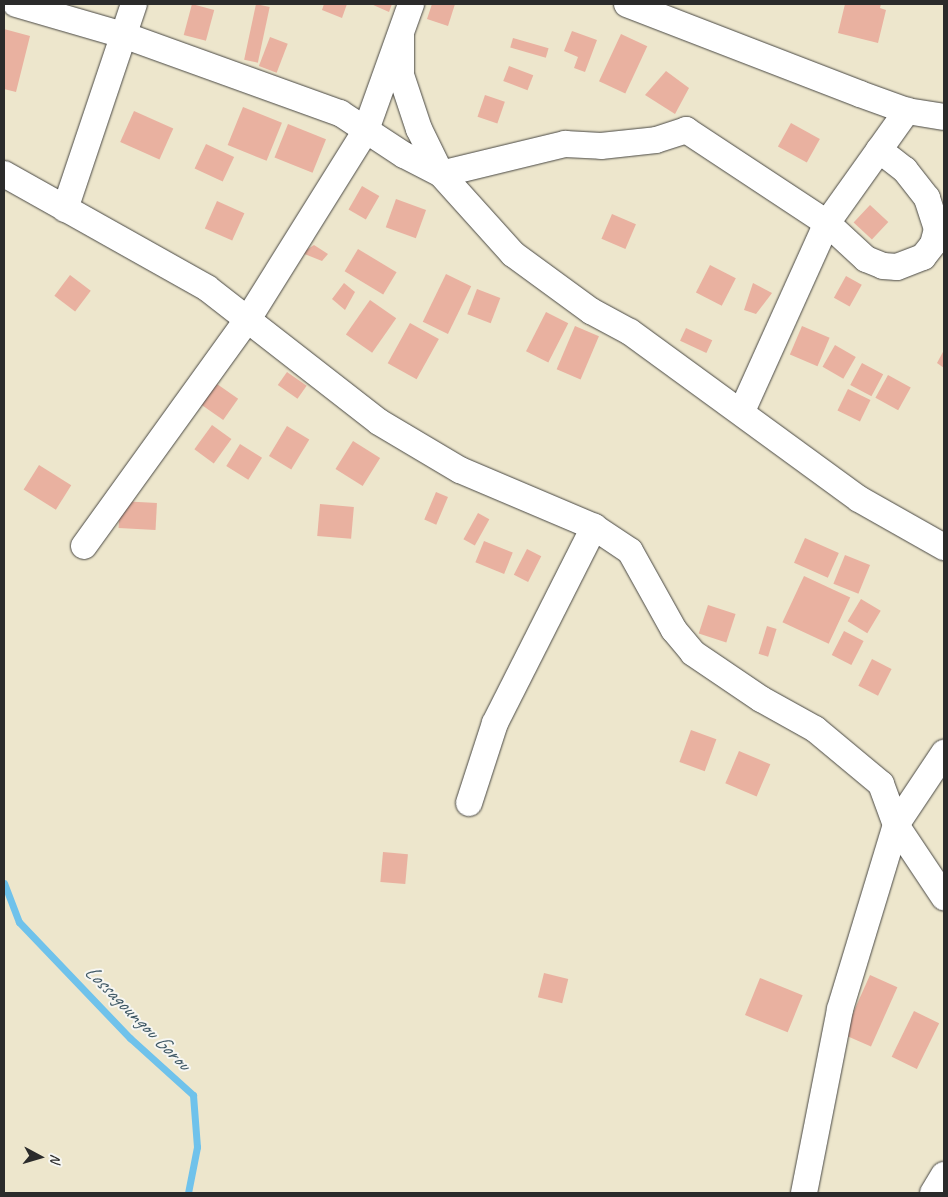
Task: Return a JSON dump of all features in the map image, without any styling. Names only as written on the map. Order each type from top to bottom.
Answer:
[{"type":"street","points":[[16,4],[123,35],[340,114],[441,174],[565,144],[601,146],[656,140],[686,130],[827,224],[866,259],[883,266],[897,267],[916,261],[933,244],[937,228],[927,198],[905,170],[879,150]]},
{"type":"street","points":[[65,209],[134,4]]},
{"type":"street","points":[[84,546],[248,319],[366,130],[411,4]]},
{"type":"street","points":[[627,4],[907,111],[944,117]]},
{"type":"street","points":[[401,35],[401,75],[419,130],[441,174],[513,254],[591,311],[630,332],[742,411],[859,498],[944,547]]},
{"type":"street","points":[[742,411],[827,224],[907,111]]},
{"type":"street","points":[[4,174],[207,288],[379,422],[460,470],[594,526],[630,551],[674,630],[693,653],[761,699],[815,729],[880,784],[896,825],[944,897]]},
{"type":"street","points":[[469,803],[495,723],[594,526]]},
{"type":"street","points":[[804,1193],[840,1009],[896,825],[944,753]]},
{"type":"street","points":[[933,1193],[944,1174]]},
{"type":"building","points":[[192,4],[214,10],[206,41],[184,35]]},
{"type":"building","points":[[256,4],[270,7],[258,63],[244,60]]},
{"type":"building","points":[[324,4],[347,4],[342,18],[322,10]]},
{"type":"building","points":[[371,4],[392,4],[389,12]]},
{"type":"building","points":[[432,4],[455,4],[448,26],[427,19]]},
{"type":"building","points":[[845,4],[881,4],[880,8],[886,10],[878,43],[838,33]]},
{"type":"building","points":[[4,29],[30,36],[16,92],[4,89]]},
{"type":"building","points":[[572,31],[597,40],[585,72],[574,68],[578,57],[564,51]]},
{"type":"building","points":[[621,34],[647,46],[625,93],[599,81]]},
{"type":"building","points":[[270,37],[288,44],[277,73],[259,66]]},
{"type":"building","points":[[513,38],[549,48],[546,58],[510,48]]},
{"type":"building","points":[[509,66],[533,75],[528,90],[503,81]]},
{"type":"building","points":[[666,71],[689,88],[675,114],[645,95]]},
{"type":"building","points":[[485,95],[505,102],[497,124],[478,117]]},
{"type":"building","points":[[243,107],[282,123],[267,161],[228,145]]},
{"type":"building","points":[[134,111],[173,128],[159,160],[120,142]]},
{"type":"building","points":[[791,123],[820,139],[807,163],[778,147]]},
{"type":"building","points":[[288,124],[326,139],[313,173],[275,157]]},
{"type":"building","points":[[206,144],[234,157],[223,182],[195,168]]},
{"type":"building","points":[[362,186],[379,196],[366,219],[348,209]]},
{"type":"building","points":[[396,199],[426,210],[416,238],[386,227]]},
{"type":"building","points":[[217,201],[244,213],[232,241],[205,228]]},
{"type":"building","points":[[870,205],[888,222],[872,240],[854,223]]},
{"type":"building","points":[[612,214],[636,224],[625,249],[601,239]]},
{"type":"building","points":[[314,245],[328,254],[322,261],[302,253]]},
{"type":"building","points":[[358,249],[397,272],[383,294],[345,271]]},
{"type":"building","points":[[710,265],[736,278],[722,306],[696,293]]},
{"type":"building","points":[[446,274],[471,286],[448,334],[423,322]]},
{"type":"building","points":[[70,275],[91,291],[75,311],[54,296]]},
{"type":"building","points":[[846,276],[862,285],[850,307],[834,298]]},
{"type":"building","points":[[344,283],[355,292],[345,310],[332,299]]},
{"type":"building","points":[[753,283],[772,293],[756,314],[744,310]]},
{"type":"building","points":[[477,289],[500,298],[491,323],[467,314]]},
{"type":"building","points":[[370,300],[396,318],[372,353],[346,334]]},
{"type":"building","points":[[546,312],[568,323],[548,363],[526,351]]},
{"type":"building","points":[[410,323],[439,339],[417,379],[388,363]]},
{"type":"building","points":[[575,326],[599,336],[581,379],[557,369]]},
{"type":"building","points":[[802,326],[830,338],[818,366],[790,355]]},
{"type":"building","points":[[686,328],[712,340],[706,353],[680,341]]},
{"type":"building","points":[[835,345],[856,357],[843,379],[822,367]]},
{"type":"building","points":[[944,350],[944,368],[937,363]]},
{"type":"building","points":[[862,363],[883,374],[871,396],[850,385]]},
{"type":"building","points":[[287,372],[307,386],[297,399],[278,385]]},
{"type":"building","points":[[888,375],[911,388],[898,410],[875,398]]},
{"type":"building","points":[[207,377],[238,399],[223,420],[192,398]]},
{"type":"building","points":[[848,389],[870,400],[860,422],[837,411]]},
{"type":"building","points":[[212,425],[231,439],[214,463],[194,449]]},
{"type":"building","points":[[287,426],[309,439],[291,469],[269,456]]},
{"type":"building","points":[[353,441],[380,458],[363,486],[336,469]]},
{"type":"building","points":[[240,444],[262,458],[248,480],[226,466]]},
{"type":"building","points":[[39,465],[71,485],[56,510],[24,490]]},
{"type":"building","points":[[436,492],[448,497],[436,525],[424,520]]},
{"type":"building","points":[[120,501],[157,503],[156,530],[119,528]]},
{"type":"building","points":[[320,504],[354,507],[351,539],[317,536]]},
{"type":"building","points":[[478,513],[489,519],[475,546],[463,539]]},
{"type":"building","points":[[805,538],[839,553],[828,578],[794,563]]},
{"type":"building","points":[[484,541],[513,553],[504,574],[475,562]]},
{"type":"building","points":[[527,549],[541,556],[528,582],[514,575]]},
{"type":"building","points":[[845,555],[870,565],[858,594],[833,584]]},
{"type":"building","points":[[804,576],[850,598],[829,644],[782,622]]},
{"type":"building","points":[[861,599],[881,611],[867,633],[848,621]]},
{"type":"building","points":[[708,605],[736,614],[726,642],[699,634]]},
{"type":"building","points":[[767,626],[777,629],[768,657],[759,654]]},
{"type":"building","points":[[844,631],[864,641],[851,665],[832,655]]},
{"type":"building","points":[[872,659],[892,669],[878,696],[858,686]]},
{"type":"building","points":[[691,730],[716,739],[705,771],[679,762]]},
{"type":"building","points":[[739,751],[770,764],[757,797],[725,783]]},
{"type":"building","points":[[383,852],[408,854],[405,884],[380,882]]},
{"type":"building","points":[[544,973],[568,979],[562,1003],[538,997]]},
{"type":"building","points":[[870,975],[897,987],[871,1047],[844,1034]]},
{"type":"building","points":[[760,978],[803,995],[788,1032],[745,1015]]},
{"type":"building","points":[[914,1011],[939,1023],[917,1069],[892,1057]]},
{"type":"waterway","name":"Lossagoungou Gorou","points":[[4,883],[19,922],[130,1038],[193,1095],[197,1147],[188,1193]]}]
